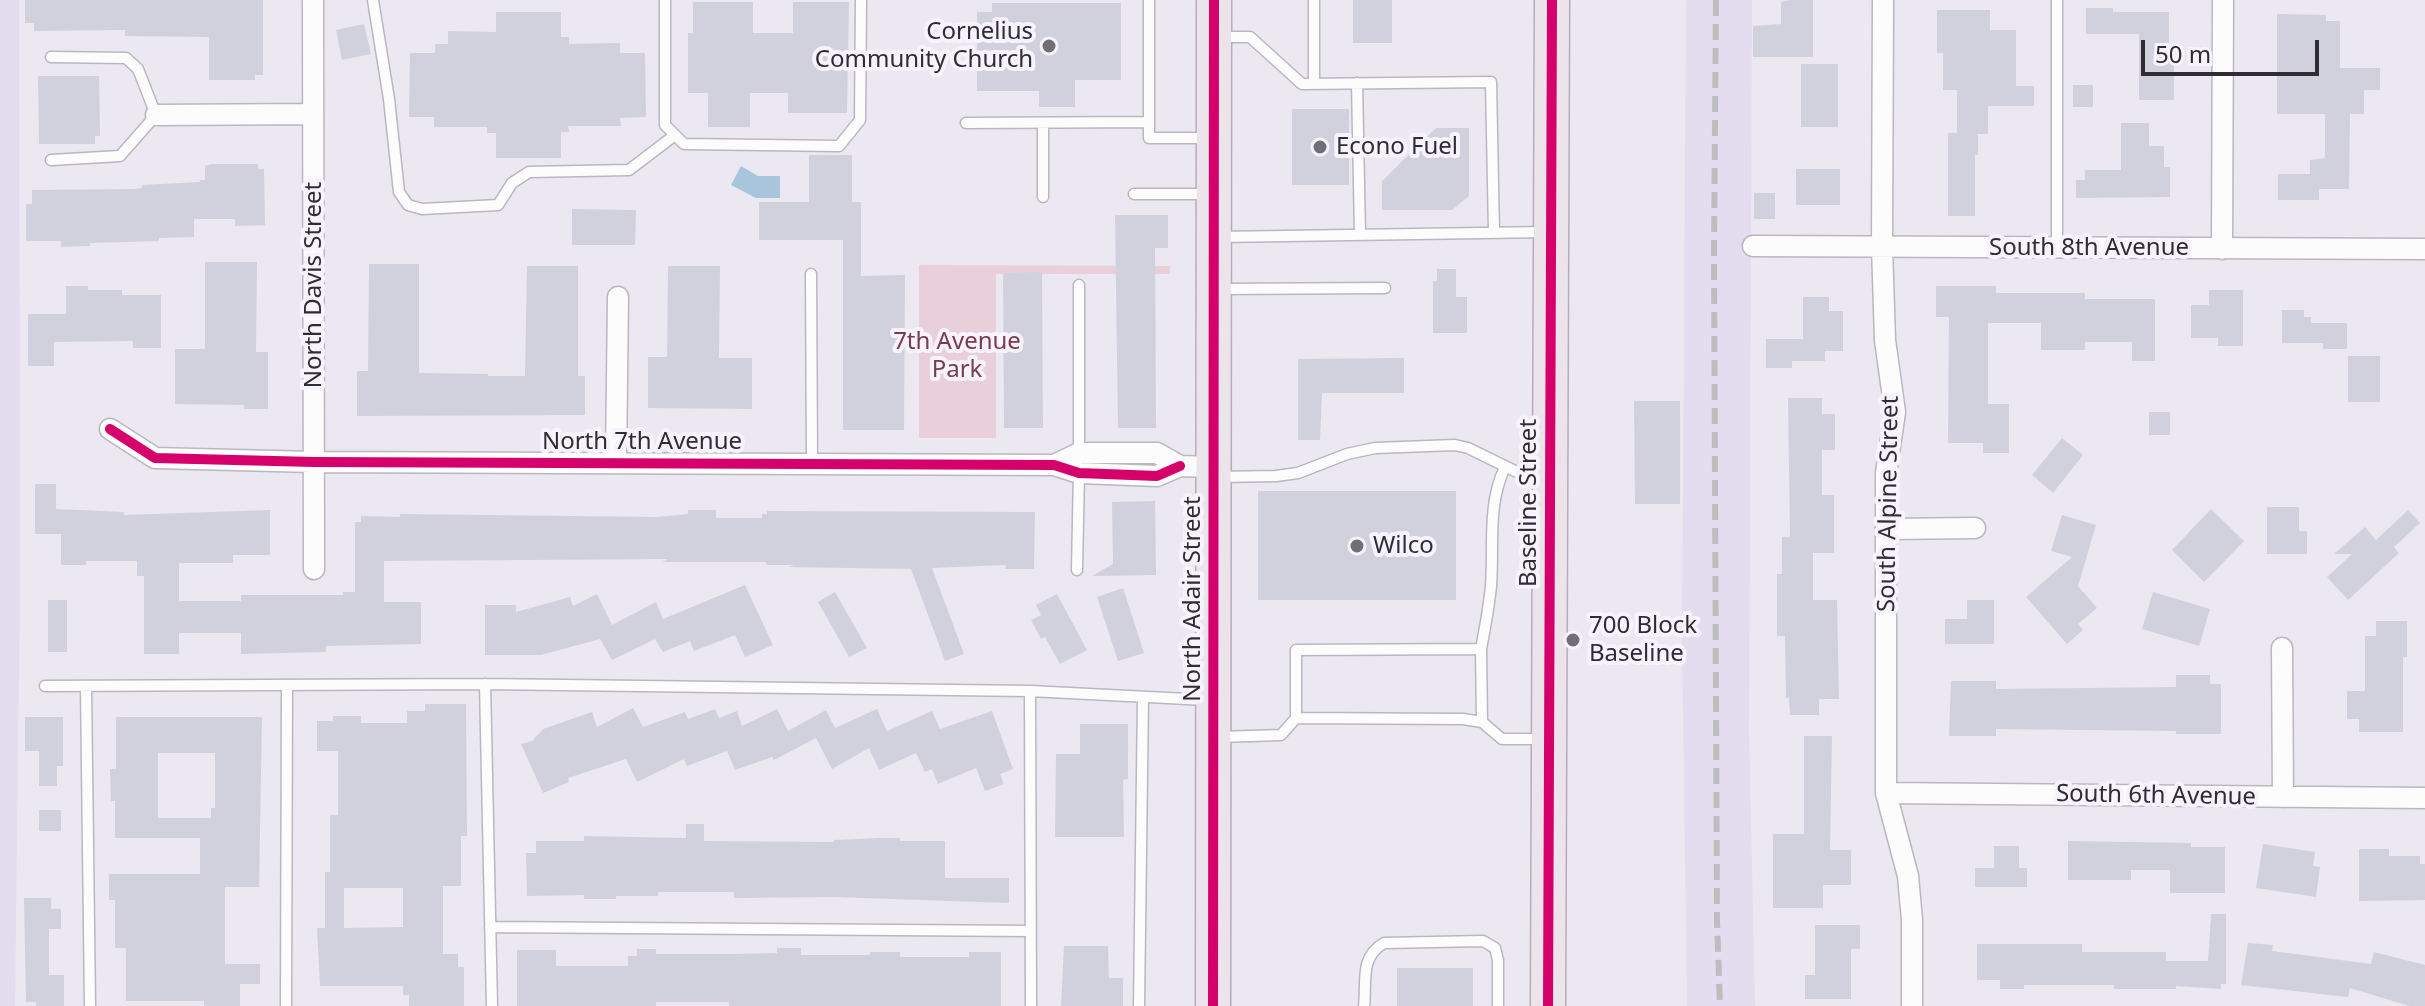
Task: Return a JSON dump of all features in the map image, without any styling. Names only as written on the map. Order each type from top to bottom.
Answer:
[{"type":"highway","name":"North Adair Street","points":[[1213,1006],[1213,700],[1202,470],[1213,289],[1214,0]]},
{"type":"highway","name":"Baseline Street","points":[[1548,1006],[1552,0]]},
{"type":"street","name":"North Davis Street","points":[[313,0],[314,569]]},
{"type":"street","name":"South Alpine Street","points":[[1883,0],[1882,246],[1885,340],[1895,412],[1886,473],[1886,793],[1908,876],[1912,920],[1912,1006]]},
{"type":"street","points":[[2222,249],[2223,0]]},
{"type":"street","points":[[156,115],[313,114]]},
{"type":"street","name":"South 8th Avenue","points":[[1753,246],[2425,249]]},
{"type":"street","points":[[616,461],[618,297]]},
{"type":"street","name":"North 7th Avenue","points":[[110,429],[155,458],[314,462],[1079,463],[1157,476],[1202,470]]},
{"type":"street","points":[[1886,529],[1975,528]]},
{"type":"street","points":[[2282,648],[2283,797]]},
{"type":"street","name":"South 6th Avenue","points":[[1886,793],[2425,798]]},
{"type":"lane","points":[[373,0],[389,99],[399,192],[408,205],[422,209],[498,205],[512,183],[529,172],[629,170],[675,135]]},
{"type":"lane","points":[[665,0],[665,125],[684,144],[839,146],[860,120],[861,0]]},
{"type":"lane","points":[[1149,0],[1149,138],[1214,138]]},
{"type":"lane","points":[[1314,0],[1314,84]]},
{"type":"lane","points":[[2057,0],[2057,248]]},
{"type":"lane","points":[[1214,37],[1250,37],[1302,84],[1491,82],[1494,233]]},
{"type":"lane","points":[[51,57],[126,58],[138,69],[156,115],[120,156],[51,160]]},
{"type":"lane","points":[[1357,83],[1360,235]]},
{"type":"lane","points":[[966,123],[1149,122]]},
{"type":"lane","points":[[1043,123],[1043,197]]},
{"type":"lane","points":[[1134,194],[1214,194]]},
{"type":"lane","points":[[1213,237],[1551,232]]},
{"type":"lane","points":[[811,274],[812,463]]},
{"type":"lane","points":[[1077,570],[1079,285]]},
{"type":"lane","points":[[1213,289],[1385,288]]},
{"type":"lane","points":[[1202,470],[1276,476],[1298,473],[1347,454],[1391,447],[1455,445],[1482,454],[1519,473],[1550,475]]},
{"type":"lane","points":[[1482,722],[1481,649],[1491,584],[1494,503],[1497,484],[1505,467]]},
{"type":"lane","points":[[1213,737],[1281,735],[1296,718],[1296,650],[1481,649]]},
{"type":"lane","points":[[45,686],[485,684],[1030,691],[1213,700]]},
{"type":"lane","points":[[485,684],[492,1006]]},
{"type":"lane","points":[[286,1006],[287,685]]},
{"type":"lane","points":[[86,686],[90,1006]]},
{"type":"lane","points":[[1030,691],[1031,1006]]},
{"type":"lane","points":[[1139,1006],[1143,697]]},
{"type":"lane","points":[[1296,718],[1463,719],[1482,722],[1502,739],[1548,739]]},
{"type":"lane","points":[[490,927],[1030,931]]},
{"type":"lane","points":[[1364,1006],[1367,962],[1372,950],[1384,943],[1483,941],[1495,948],[1498,960],[1498,1006]]},
{"type":"shaded area","points":[[0,0],[19,0],[20,586],[15,1006],[0,1006]]},
{"type":"shaded area","points":[[1686,0],[1752,0],[1749,730],[1755,1006],[1687,1006],[1682,645]]},
{"type":"green space","name":"7th Avenue Park","points":[[919,265],[1170,266],[1170,274],[996,274],[996,438],[919,438]]},
{"type":"water","points":[[741,166],[758,176],[780,176],[780,198],[756,198],[731,185]]},
{"type":"building","points":[[25,0],[263,0],[263,75],[255,75],[255,80],[209,80],[209,37],[125,36],[125,30],[34,31],[34,23],[25,23]]},
{"type":"building","points":[[1353,0],[1392,0],[1392,43],[1353,43]]},
{"type":"building","points":[[1813,0],[1813,57],[1753,57],[1753,26],[1781,24],[1781,2]]},
{"type":"building","points":[[693,2],[753,2],[753,33],[793,33],[793,2],[849,2],[847,113],[788,113],[788,93],[750,93],[750,127],[708,127],[708,93],[688,93],[688,33],[693,33]]},
{"type":"building","name":"Cornelius Community Church","points":[[992,3],[1121,3],[1121,80],[1075,80],[1075,107],[1039,107],[1039,91],[977,91],[977,12],[992,12]]},
{"type":"building","points":[[2086,8],[2113,8],[2113,12],[2169,12],[2169,62],[2174,62],[2174,100],[2139,100],[2139,34],[2086,34]]},
{"type":"building","points":[[1937,10],[1990,10],[1990,30],[2016,30],[2016,86],[2034,86],[2034,106],[1988,106],[1988,134],[1978,134],[1978,155],[1975,155],[1975,216],[1948,216],[1948,133],[1957,133],[1957,90],[1943,90],[1943,53],[1937,53]]},
{"type":"building","points":[[496,12],[561,12],[561,37],[569,37],[569,44],[620,43],[620,53],[645,53],[646,117],[620,118],[621,126],[568,126],[569,132],[561,132],[561,158],[496,158],[496,133],[487,133],[487,127],[434,127],[434,117],[409,117],[410,53],[435,53],[435,44],[448,44],[448,31],[496,32]]},
{"type":"building","points":[[2277,14],[2326,15],[2326,21],[2340,21],[2340,68],[2380,68],[2380,90],[2364,90],[2364,114],[2350,114],[2349,189],[2319,189],[2319,200],[2278,200],[2278,174],[2310,174],[2310,160],[2325,158],[2325,114],[2277,114]]},
{"type":"building","points":[[364,24],[371,54],[342,60],[336,30]]},
{"type":"building","points":[[1801,64],[1838,64],[1838,127],[1801,127]]},
{"type":"building","points":[[38,76],[99,76],[100,136],[95,136],[95,144],[39,144]]},
{"type":"building","points":[[2073,85],[2093,85],[2093,107],[2073,107]]},
{"type":"building","name":"Econo Fuel","points":[[1292,109],[1349,109],[1349,185],[1292,185]]},
{"type":"building","points":[[2121,123],[2149,123],[2149,146],[2164,146],[2164,167],[2170,167],[2170,197],[2076,198],[2076,180],[2085,180],[2085,170],[2121,170]]},
{"type":"building","points":[[1436,128],[1469,128],[1469,196],[1452,210],[1382,210],[1382,181]]},
{"type":"building","points":[[809,155],[852,155],[852,202],[861,202],[861,276],[905,275],[904,430],[843,430],[843,240],[759,240],[759,202],[809,202]]},
{"type":"building","points":[[258,164],[258,169],[264,169],[265,225],[235,226],[235,219],[194,219],[194,237],[61,247],[61,241],[26,241],[26,204],[32,204],[32,190],[135,189],[142,188],[142,185],[200,182],[205,180],[205,166]]},
{"type":"building","points":[[1796,169],[1840,169],[1840,205],[1796,205]]},
{"type":"building","points":[[1754,193],[1775,193],[1775,219],[1754,219]]},
{"type":"building","points":[[572,209],[636,210],[635,245],[572,245]]},
{"type":"building","points":[[1115,215],[1168,215],[1168,248],[1155,248],[1156,428],[1118,428]]},
{"type":"building","points":[[205,262],[257,262],[256,352],[268,352],[268,409],[244,409],[244,405],[175,404],[175,349],[205,349]]},
{"type":"building","points":[[369,264],[419,264],[419,373],[488,376],[525,376],[527,266],[578,266],[578,376],[585,376],[585,415],[357,416],[357,371],[368,371]]},
{"type":"building","points":[[668,266],[720,266],[719,358],[752,358],[752,409],[648,408],[648,357],[667,357]]},
{"type":"building","points":[[1437,269],[1456,269],[1456,297],[1467,297],[1467,333],[1433,333],[1433,281],[1437,281]]},
{"type":"building","points":[[1042,272],[1043,428],[1004,428],[1003,273]]},
{"type":"building","points":[[66,286],[88,286],[88,290],[122,290],[122,295],[161,295],[161,348],[133,348],[133,341],[54,342],[54,366],[28,366],[28,314],[66,314]]},
{"type":"building","points":[[1936,286],[1996,286],[1996,293],[2085,293],[2085,299],[2155,299],[2155,361],[2132,361],[2132,342],[2085,342],[2085,350],[2041,350],[2041,323],[1988,323],[1988,404],[2009,404],[2009,453],[1983,453],[1983,443],[1948,443],[1949,317],[1936,317]]},
{"type":"building","points":[[2209,290],[2243,290],[2243,346],[2218,346],[2218,338],[2191,338],[2191,305],[2209,305]]},
{"type":"building","points":[[1803,297],[1829,297],[1829,311],[1843,311],[1843,351],[1825,351],[1825,361],[1792,361],[1792,368],[1766,368],[1766,339],[1803,339]]},
{"type":"building","points":[[2282,310],[2304,310],[2304,317],[2311,317],[2311,323],[2347,323],[2347,349],[2323,349],[2323,343],[2282,343]]},
{"type":"building","points":[[2348,356],[2380,356],[2380,402],[2348,402]]},
{"type":"building","points":[[1404,358],[1404,393],[1322,393],[1320,440],[1298,440],[1298,359]]},
{"type":"building","points":[[1788,398],[1822,398],[1822,414],[1835,414],[1835,450],[1822,450],[1822,495],[1834,495],[1834,553],[1813,553],[1813,600],[1837,600],[1839,699],[1819,699],[1819,715],[1790,715],[1789,698],[1786,698],[1785,636],[1777,636],[1777,574],[1782,574],[1782,537],[1790,537]]},
{"type":"building","points":[[1634,401],[1680,401],[1680,504],[1635,504]]},
{"type":"building","points":[[2149,412],[2170,412],[2170,435],[2149,435]]},
{"type":"building","points":[[2062,438],[2083,455],[2053,493],[2032,475]]},
{"type":"building","points":[[35,484],[56,484],[56,509],[124,512],[124,515],[270,510],[270,555],[233,555],[233,563],[179,563],[179,601],[241,601],[241,595],[343,595],[343,592],[355,592],[355,522],[361,522],[361,516],[400,517],[400,514],[657,517],[688,514],[688,510],[716,510],[716,518],[762,518],[767,511],[1035,512],[1034,569],[1005,569],[1006,565],[932,568],[964,654],[945,661],[911,569],[789,567],[794,565],[767,565],[766,562],[662,562],[668,559],[384,561],[384,602],[421,602],[421,644],[326,646],[326,652],[241,654],[241,633],[179,633],[179,654],[144,654],[144,576],[137,576],[137,561],[86,561],[86,565],[61,565],[61,534],[35,534]]},
{"type":"building","name":"Wilco","points":[[1258,491],[1456,491],[1456,600],[1258,600]]},
{"type":"building","points":[[1155,501],[1156,575],[1092,576],[1113,564],[1112,502]]},
{"type":"building","points":[[2267,507],[2299,507],[2299,531],[2307,531],[2307,554],[2267,554]]},
{"type":"building","points":[[2211,509],[2244,541],[2204,582],[2172,550]]},
{"type":"building","points":[[2408,510],[2420,523],[2394,547],[2399,553],[2348,600],[2327,577],[2352,554],[2334,554],[2365,527],[2376,540]]},
{"type":"building","points":[[2062,515],[2096,525],[2078,586],[2097,608],[2078,624],[2083,630],[2067,644],[2026,597],[2072,557],[2051,551]]},
{"type":"building","points":[[745,585],[773,645],[745,657],[735,635],[694,651],[690,641],[663,652],[655,639],[612,660],[600,639],[541,655],[485,655],[485,605],[516,605],[516,612],[570,597],[573,606],[597,594],[612,625],[656,602],[663,619]]},
{"type":"building","points":[[1123,588],[1144,653],[1118,661],[1097,597]]},
{"type":"building","points":[[835,592],[867,648],[849,657],[818,602]]},
{"type":"building","points":[[2153,592],[2210,609],[2199,646],[2142,629]]},
{"type":"building","points":[[1057,594],[1087,650],[1060,664],[1031,620],[1041,615],[1036,605]]},
{"type":"building","points":[[48,600],[67,600],[67,652],[48,652]]},
{"type":"building","points":[[1967,600],[1994,600],[1994,644],[1945,644],[1945,619],[1967,619]]},
{"type":"building","points":[[2376,621],[2407,621],[2407,657],[2403,657],[2403,732],[2359,732],[2359,719],[2347,719],[2347,691],[2365,691],[2365,636],[2376,636]]},
{"type":"building","points":[[2176,675],[2210,675],[2210,684],[2221,684],[2221,734],[1996,729],[1996,736],[1949,736],[1951,681],[1996,681],[1996,689],[2176,687]]},
{"type":"building","points":[[425,704],[466,704],[467,836],[461,836],[461,886],[443,886],[443,954],[458,954],[458,967],[464,967],[464,1006],[409,1006],[409,995],[403,995],[403,986],[320,986],[317,928],[325,928],[325,872],[330,872],[330,815],[338,815],[338,751],[317,751],[317,721],[333,721],[333,716],[361,716],[361,723],[407,723],[407,711],[425,711]],"holes":[[[344,888],[403,888],[403,927],[344,928]]]},
{"type":"building","points":[[633,708],[643,727],[685,712],[688,719],[715,709],[719,718],[737,711],[742,726],[777,709],[788,731],[826,710],[835,728],[877,709],[887,731],[932,711],[940,729],[992,711],[1013,769],[1000,774],[1004,784],[985,791],[976,768],[938,784],[932,769],[925,772],[916,753],[879,770],[869,748],[832,769],[816,738],[774,760],[772,757],[735,770],[727,751],[687,766],[684,759],[637,782],[626,759],[568,778],[569,782],[543,793],[521,744],[532,741],[543,729],[592,712],[597,727]]},
{"type":"building","points":[[25,717],[63,717],[63,766],[57,766],[57,786],[39,786],[39,751],[25,751]]},
{"type":"building","points":[[116,717],[262,717],[259,887],[225,887],[225,964],[260,964],[260,984],[240,984],[240,1006],[204,1006],[204,1001],[126,1001],[126,948],[115,948],[115,900],[109,900],[109,874],[200,874],[200,838],[115,838],[115,801],[111,801],[110,769],[116,769]],"holes":[[[158,753],[215,753],[215,808],[211,808],[211,818],[158,818]]]},
{"type":"building","points":[[1080,724],[1128,724],[1128,779],[1123,780],[1124,837],[1055,837],[1056,754],[1080,754]]},
{"type":"building","points":[[1804,736],[1832,736],[1830,850],[1851,850],[1851,885],[1823,885],[1823,908],[1773,908],[1773,834],[1804,834]]},
{"type":"building","points":[[39,810],[61,810],[61,831],[39,831]]},
{"type":"building","points":[[686,824],[704,824],[704,841],[834,842],[900,838],[900,841],[945,841],[945,878],[1009,878],[1009,903],[834,897],[734,898],[734,892],[658,892],[658,896],[616,896],[616,899],[584,899],[584,895],[527,896],[526,853],[536,853],[536,841],[584,841],[584,836],[686,838]]},
{"type":"building","points":[[2068,841],[2191,843],[2191,847],[2225,847],[2225,893],[2170,893],[2170,870],[2131,870],[2131,880],[2068,880]]},
{"type":"building","points":[[2263,844],[2315,852],[2313,866],[2320,867],[2316,897],[2256,888]]},
{"type":"building","points":[[1994,846],[2019,846],[2019,868],[2027,868],[2027,887],[1975,887],[1975,868],[1994,868]]},
{"type":"building","points":[[2359,849],[2389,849],[2389,856],[2420,856],[2420,864],[2425,864],[2425,900],[2359,901]]},
{"type":"building","points":[[24,898],[51,898],[51,909],[61,909],[61,929],[49,929],[49,975],[64,975],[64,1006],[36,1006],[36,1002],[26,1002]]},
{"type":"building","points":[[2211,914],[2226,914],[2226,984],[2221,984],[2221,989],[2024,985],[2024,989],[2000,989],[2000,980],[1977,980],[1977,944],[2082,944],[2082,952],[2166,952],[2166,961],[2208,961]]},
{"type":"building","points":[[1815,925],[1860,925],[1860,949],[1851,949],[1851,999],[1805,999],[1805,975],[1815,975]]},
{"type":"building","points":[[2248,943],[2273,945],[2272,951],[2371,964],[2374,952],[2425,965],[2425,1006],[2409,1006],[2350,988],[2348,997],[2241,985]]},
{"type":"building","points":[[1064,946],[1108,946],[1109,978],[1123,978],[1123,1006],[1061,1006]]},
{"type":"building","points":[[777,948],[801,948],[801,955],[900,952],[900,957],[969,957],[969,952],[1001,952],[1001,1006],[729,1006],[729,1002],[656,1002],[656,1006],[517,1006],[517,950],[556,950],[556,966],[628,966],[628,956],[637,956],[637,949],[656,949],[656,954],[729,954],[777,953]]},
{"type":"building","points":[[1397,968],[1473,968],[1473,1006],[1397,1006]]},
{"type":"railway","points":[[1716,0],[1714,254],[1720,1006]]},
{"type":"cycle path","points":[[1213,1006],[1214,0]]},
{"type":"cycle path","points":[[1548,1006],[1552,0]]},
{"type":"cycle path","points":[[110,429],[155,458],[314,462],[1054,465],[1079,473],[1157,476],[1180,466]]},
{"type":"place","name":"Cornelius Community Church","points":[[1049,46]]},
{"type":"place","name":"Econo Fuel","points":[[1320,147]]},
{"type":"place","name":"Wilco","points":[[1357,546]]},
{"type":"place","name":"700 Block Baseline","points":[[1573,640]]}]
